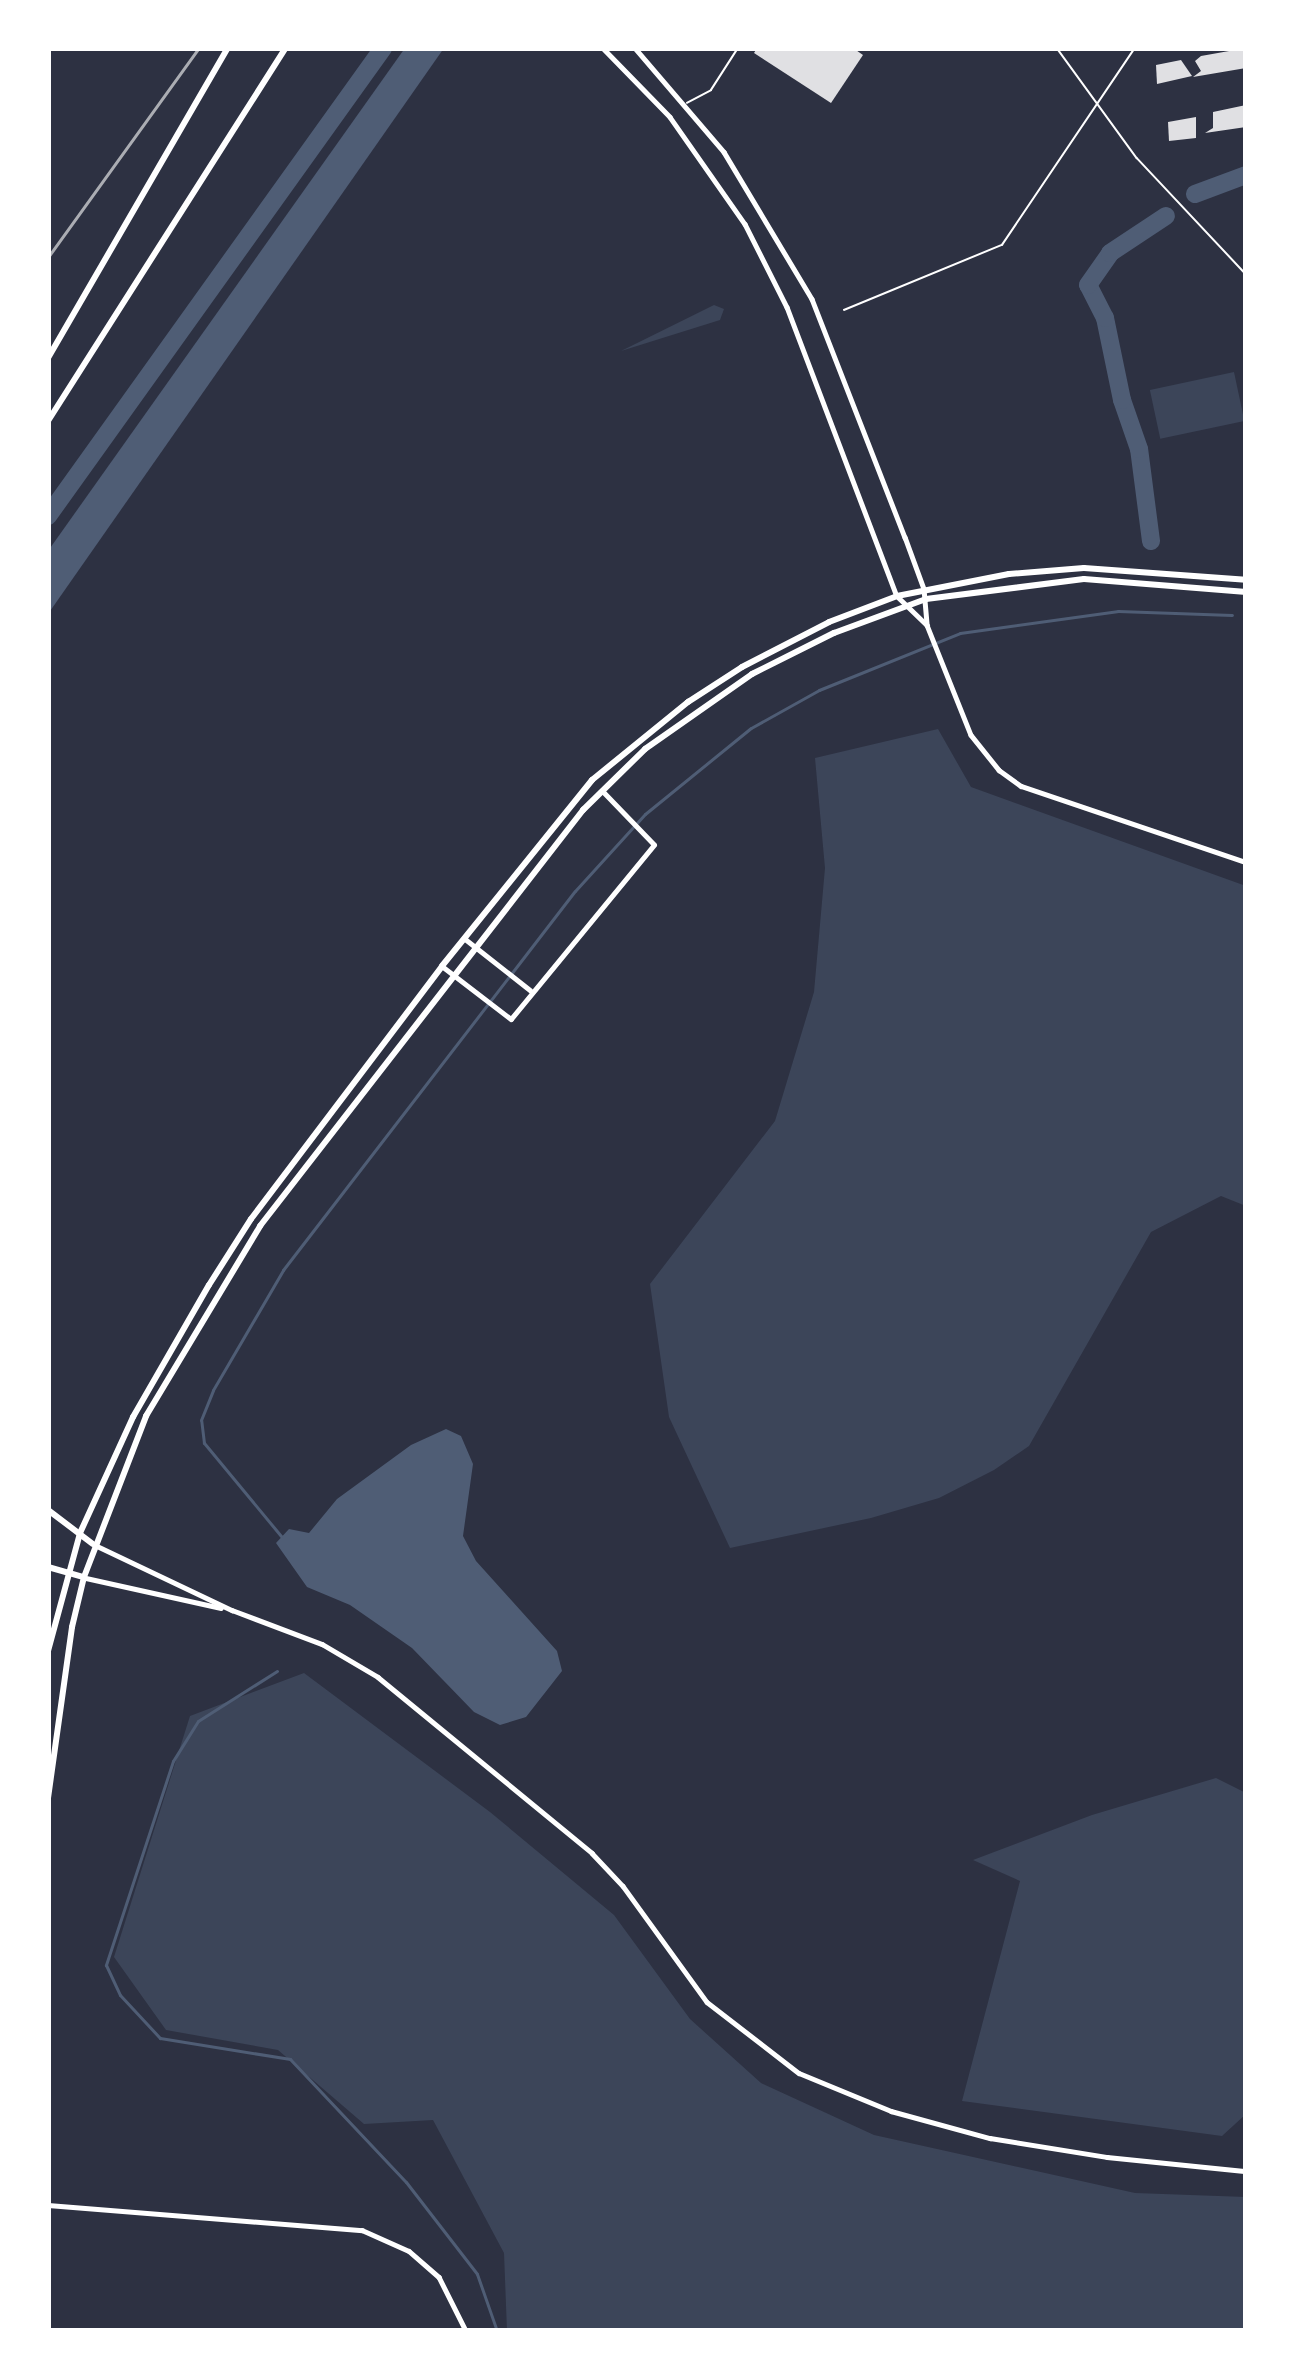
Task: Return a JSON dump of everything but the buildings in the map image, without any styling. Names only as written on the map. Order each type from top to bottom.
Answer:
[{"type":"main road","points":[[48,358],[228,48]]},
{"type":"main road","points":[[48,421],[286,48]]},
{"type":"main road","points":[[48,1651],[80,1533],[133,1417],[250,1220],[574,799],[639,740],[742,667],[829,622],[897,596],[1084,568],[1246,580]]},
{"type":"main road","points":[[48,1798],[72,1627],[94,1545],[146,1416],[217,1290],[260,1226],[474,946],[602,791],[645,749],[752,674],[834,633],[926,599],[1084,579],[1246,592]]},
{"type":"main road","points":[[48,1510],[94,1545]]},
{"type":"main road","points":[[48,1567],[85,1577]]},
{"type":"street","points":[[603,48],[670,117],[710,168],[773,276],[897,596],[927,625]]},
{"type":"street","points":[[635,48],[686,104],[764,213],[812,299],[924,589],[927,625],[971,735],[1000,770],[1022,786],[1246,862]]},
{"type":"street","points":[[442,966],[511,1019],[654,845],[602,791]]},
{"type":"street","points":[[464,938],[532,992]]},
{"type":"street","points":[[94,1545],[232,1610],[322,1644],[443,1725],[608,1869],[707,2002],[799,2073],[891,2111],[990,2138],[1246,2171]]},
{"type":"street","points":[[85,1577],[232,1610]]},
{"type":"street","points":[[48,2205],[362,2230],[409,2251],[439,2277],[466,2331]]},
{"type":"lane","points":[[670,117],[711,90],[738,48]]},
{"type":"lane","points":[[1057,48],[1158,183],[1246,274]]},
{"type":"lane","points":[[844,310],[1002,245],[1135,48]]},
{"type":"shaded area","points":[[405,48],[444,48],[48,614],[48,551]]},
{"type":"shaded area","points":[[714,305],[724,309],[720,320],[621,351]]},
{"type":"shaded area","points":[[1234,372],[1244,421],[1160,439],[1150,390]]},
{"type":"shaded area","points":[[938,729],[971,787],[1246,886],[1246,1206],[1221,1196],[1151,1232],[1029,1446],[994,1470],[939,1498],[871,1518],[730,1548],[669,1417],[650,1284],[775,1121],[814,992],[825,868],[815,758]]},
{"type":"shaded area","points":[[446,1429],[461,1436],[473,1464],[463,1536],[476,1561],[557,1651],[562,1671],[526,1717],[500,1725],[474,1712],[412,1648],[350,1605],[307,1587],[276,1543],[289,1529],[309,1533],[337,1499],[411,1445]]},
{"type":"shaded area","points":[[304,1673],[490,1812],[614,1915],[690,2019],[761,2083],[874,2135],[1135,2193],[1246,2197],[1246,2331],[507,2331],[504,2253],[433,2120],[364,2124],[278,2050],[166,2030],[114,1957],[190,1716]]},
{"type":"shaded area","points":[[1216,1778],[1246,1793],[1246,2114],[1222,2136],[962,2101],[1020,1881],[973,1860],[1092,1815]]},
{"type":"waterway","points":[[48,516],[383,48]]},
{"type":"waterway","points":[[1195,194],[1246,175]]},
{"type":"waterway","points":[[1151,541],[1139,449],[1122,400],[1105,318],[1088,285],[1110,253],[1166,216]]},
{"type":"waterway","points":[[281,1536],[204,1443],[201,1420],[213,1390],[283,1270],[575,891],[645,814],[751,728],[819,690],[960,633],[1118,611],[1232,615]]},
{"type":"waterway","points":[[277,1671],[198,1721],[173,1761],[106,1965],[120,1995],[160,2038],[290,2059],[406,2182],[477,2274],[497,2331]]},
{"type":"railway","points":[[48,257],[199,48]]}]
